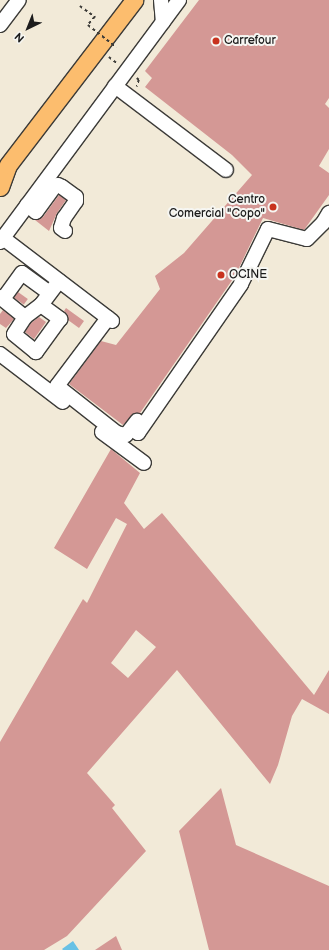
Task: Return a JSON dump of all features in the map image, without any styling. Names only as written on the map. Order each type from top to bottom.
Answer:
[{"type":"main road","points":[[0,160],[120,0]]},
{"type":"main road","points":[[0,187],[8,165],[134,0]]},
{"type":"street","points":[[0,25],[18,0]]},
{"type":"street","points":[[161,0],[163,22]]},
{"type":"street","points":[[179,0],[2,240],[110,319],[57,386],[117,433],[126,435],[184,359],[188,359]]},
{"type":"street","points":[[116,86],[226,170]]},
{"type":"street","points":[[27,205],[36,212],[54,187],[58,185],[62,187],[76,198],[76,201],[64,218],[61,228],[65,231]]},
{"type":"street","points":[[134,430],[138,433],[240,284],[268,229],[307,239],[323,224],[329,213]]},
{"type":"street","points":[[25,317],[1,298],[22,273],[50,293]]},
{"type":"street","points":[[41,305],[60,319],[36,352],[14,334],[25,317],[41,305],[59,281]]},
{"type":"street","points":[[0,354],[144,463]]},
{"type":"path","points":[[80,6],[95,17],[88,25],[116,47],[108,57],[116,63]]},
{"type":"water","points":[[73,941],[79,950],[62,949]]},
{"type":"building","name":"Centro Comercial \"Copo\"","points":[[199,0],[329,0],[329,98],[325,104],[329,108],[329,149],[319,166],[329,173],[329,195],[304,230],[263,218],[235,276],[140,413],[134,413],[123,425],[69,384],[101,341],[116,345],[160,289],[155,276],[184,253],[252,175],[232,155],[145,87],[152,78],[145,71]]},
{"type":"building","points":[[59,195],[66,200],[57,213],[49,231],[35,220],[43,217]]},
{"type":"building","points":[[18,292],[28,299],[24,305],[14,298]]},
{"type":"building","points":[[66,308],[84,321],[79,328],[68,320],[68,315],[64,311]]},
{"type":"building","points":[[3,310],[14,319],[6,328],[0,324],[0,314]]},
{"type":"building","points":[[39,317],[46,322],[34,339],[25,332],[31,323]]},
{"type":"building","points":[[111,449],[140,473],[124,503],[144,529],[162,513],[314,695],[329,670],[329,714],[302,699],[292,716],[278,765],[270,784],[177,670],[87,773],[115,805],[112,808],[146,851],[67,936],[44,950],[0,950],[0,742],[83,599],[87,603],[127,524],[116,518],[87,569],[54,548]],"holes":[[[136,630],[156,647],[128,678],[111,663]]]},
{"type":"building","points":[[221,788],[236,845],[329,886],[329,950],[209,950],[179,831]]},
{"type":"building","points":[[116,936],[122,950],[95,950]]},
{"type":"place","name":"Carrefour","points":[[216,41]]},
{"type":"place","name":"Centro Comercial \"Copo\"","points":[[273,207]]},
{"type":"place","name":"OCINE","points":[[221,275]]}]
